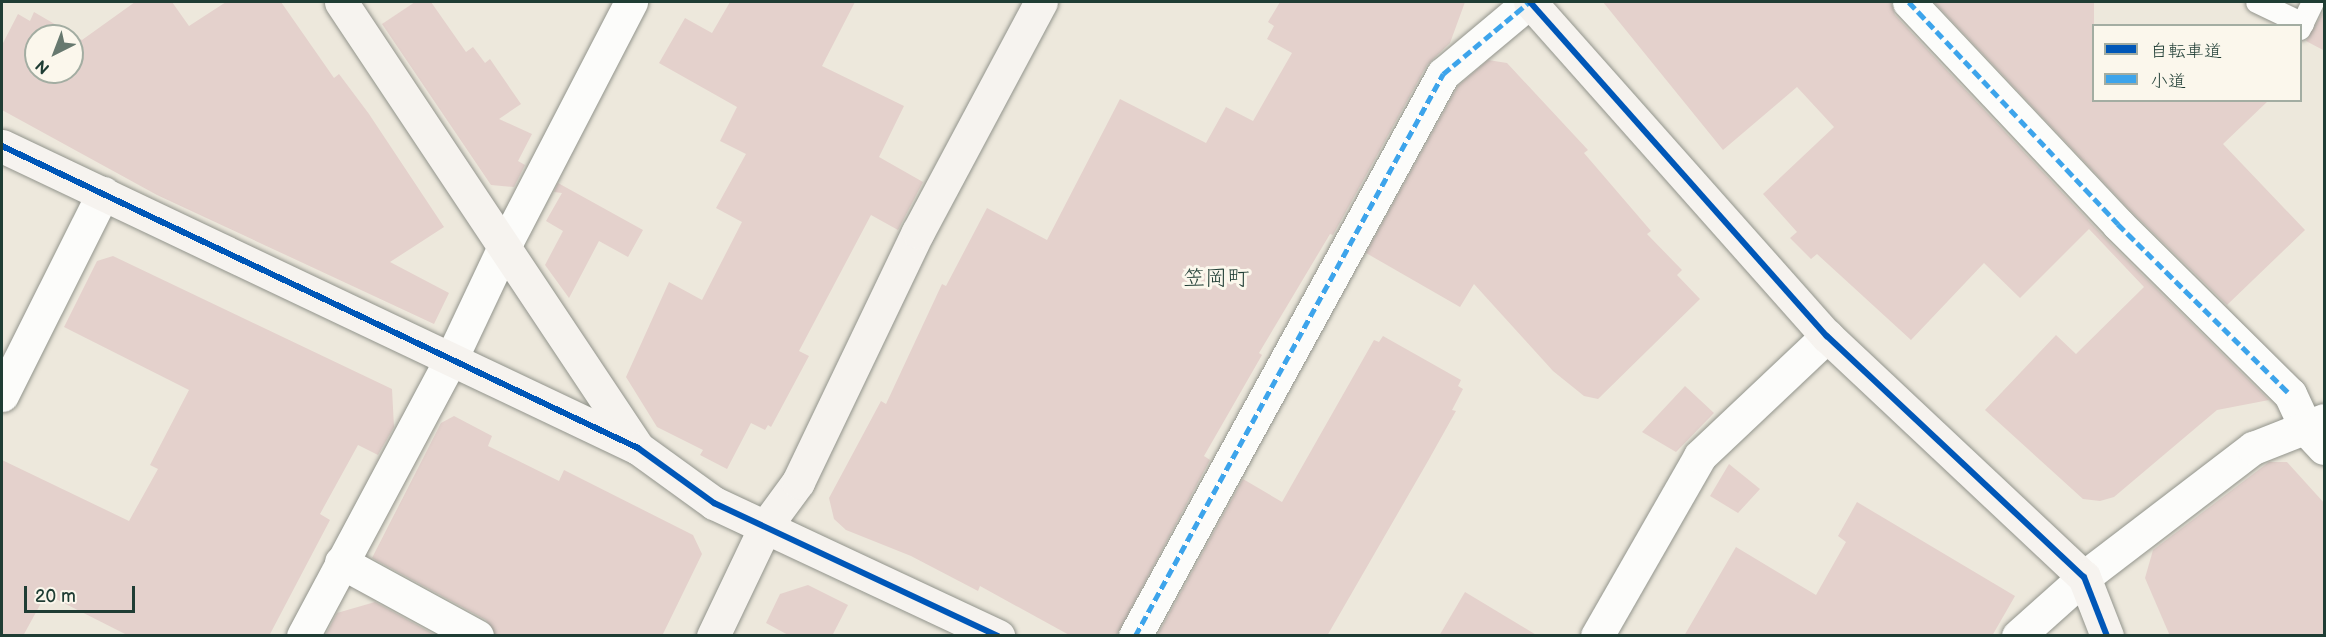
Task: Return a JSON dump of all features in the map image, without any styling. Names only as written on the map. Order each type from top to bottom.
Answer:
[{"type":"street","points":[[341,2],[505,244],[639,448]]},
{"type":"street","points":[[303,636],[451,359],[505,244],[631,2]]},
{"type":"street","points":[[713,636],[765,527],[798,482],[918,232],[1041,2]]},
{"type":"street","points":[[1135,636],[1443,74],[1529,2],[1827,336],[2084,577],[2107,636]]},
{"type":"street","points":[[1910,2],[2118,224],[2290,393],[2318,432],[2253,448],[2084,577],[2018,636]]},
{"type":"street","points":[[2,146],[639,448],[714,503],[807,544],[998,636]]},
{"type":"street","points":[[2,395],[103,193]]},
{"type":"street","points":[[1597,636],[1701,456],[1827,336]]},
{"type":"street","points":[[341,562],[477,636]]},
{"type":"lane","points":[[2257,2],[2298,24]]},
{"type":"lane","points":[[2302,26],[2313,2]]},
{"type":"building","points":[[135,2],[172,2],[189,26],[226,2],[281,2],[334,78],[339,74],[369,114],[444,227],[390,262],[449,293],[434,324],[157,195],[2,110],[2,45],[18,14],[30,21],[34,12],[55,24],[24,24],[24,84],[84,84],[84,39]]},
{"type":"building","points":[[415,2],[431,2],[466,52],[473,47],[485,63],[490,59],[521,104],[499,119],[532,134],[518,161],[525,165],[514,187],[491,185],[382,24]]},
{"type":"building","points":[[730,2],[855,2],[822,66],[904,106],[879,157],[923,182],[898,230],[871,215],[799,351],[809,356],[771,427],[768,425],[765,430],[751,423],[727,469],[700,455],[703,450],[657,427],[626,377],[669,282],[702,300],[742,222],[716,208],[746,154],[720,141],[737,107],[659,63],[685,18],[712,33]]},
{"type":"building","points":[[1280,2],[1465,2],[1450,43],[1427,65],[1333,235],[1330,234],[1259,353],[1262,355],[1204,456],[1210,460],[1116,636],[1071,636],[980,586],[978,591],[911,556],[846,530],[834,519],[829,498],[881,401],[886,404],[942,284],[946,286],[987,208],[1047,240],[1120,99],[1206,143],[1226,107],[1253,121],[1292,53],[1267,39],[1274,26],[1268,22]]},
{"type":"building","points":[[1603,2],[1891,2],[1895,15],[2104,237],[2269,400],[2217,410],[2114,497],[2100,501],[2083,499],[1985,410],[2056,335],[2076,354],[2144,287],[2089,229],[2020,298],[1984,263],[1911,340],[1817,254],[1811,259],[1790,238],[1797,232],[1763,194],[1834,127],[1797,87],[1723,150]]},
{"type":"building","points":[[1934,2],[2094,2],[2092,102],[2267,102],[2223,144],[2305,230],[2227,305],[2131,211]]},
{"type":"building","points":[[2325,9],[2325,51],[2306,41]]},
{"type":"building","points":[[1488,60],[1507,63],[1588,150],[1584,153],[1651,231],[1647,234],[1682,270],[1677,275],[1700,299],[1598,399],[1584,396],[1553,371],[1474,284],[1460,307],[1366,253],[1458,86]]},
{"type":"building","points":[[558,183],[643,230],[628,257],[599,241],[569,298],[545,265],[563,231],[546,221],[562,193],[554,192]]},
{"type":"building","points":[[113,256],[392,389],[394,427],[378,455],[358,445],[320,514],[330,520],[269,636],[129,636],[46,594],[23,636],[2,636],[2,460],[129,521],[158,469],[150,465],[189,390],[64,327],[97,261]]},
{"type":"building","points":[[1383,336],[1461,380],[1458,386],[1463,389],[1452,410],[1456,411],[1327,636],[1157,636],[1243,479],[1282,502],[1374,340],[1379,342]]},
{"type":"building","points":[[1685,386],[1714,413],[1676,452],[1642,432]]},
{"type":"building","points":[[454,416],[492,436],[488,446],[559,481],[564,470],[693,535],[702,554],[662,636],[496,636],[486,620],[372,558],[441,423]]},
{"type":"building","points":[[2269,462],[2287,462],[2325,504],[2325,636],[2170,636],[2145,578],[2153,550]]},
{"type":"building","points":[[1729,464],[1760,489],[1738,513],[1710,496]]},
{"type":"building","points":[[1857,502],[2015,596],[1992,636],[1684,636],[1736,547],[1816,595],[1846,542],[1838,536]]},
{"type":"building","points":[[808,585],[848,605],[832,636],[790,636],[766,623],[780,594]]},
{"type":"building","points":[[1465,592],[1538,636],[1439,636]]},
{"type":"building","points":[[375,602],[437,636],[325,636],[337,613]]},
{"type":"marked path","points":[[1135,636],[1443,74],[1529,2]]},
{"type":"marked path","points":[[1909,2],[2118,224],[2290,394]]},
{"type":"cycle path","points":[[1530,2],[1827,336],[2084,577],[2107,636]]},
{"type":"cycle path","points":[[2,146],[638,448],[714,503],[998,636]]},
{"type":"district","name":"笠岡町","points":[[1216,279]]}]
